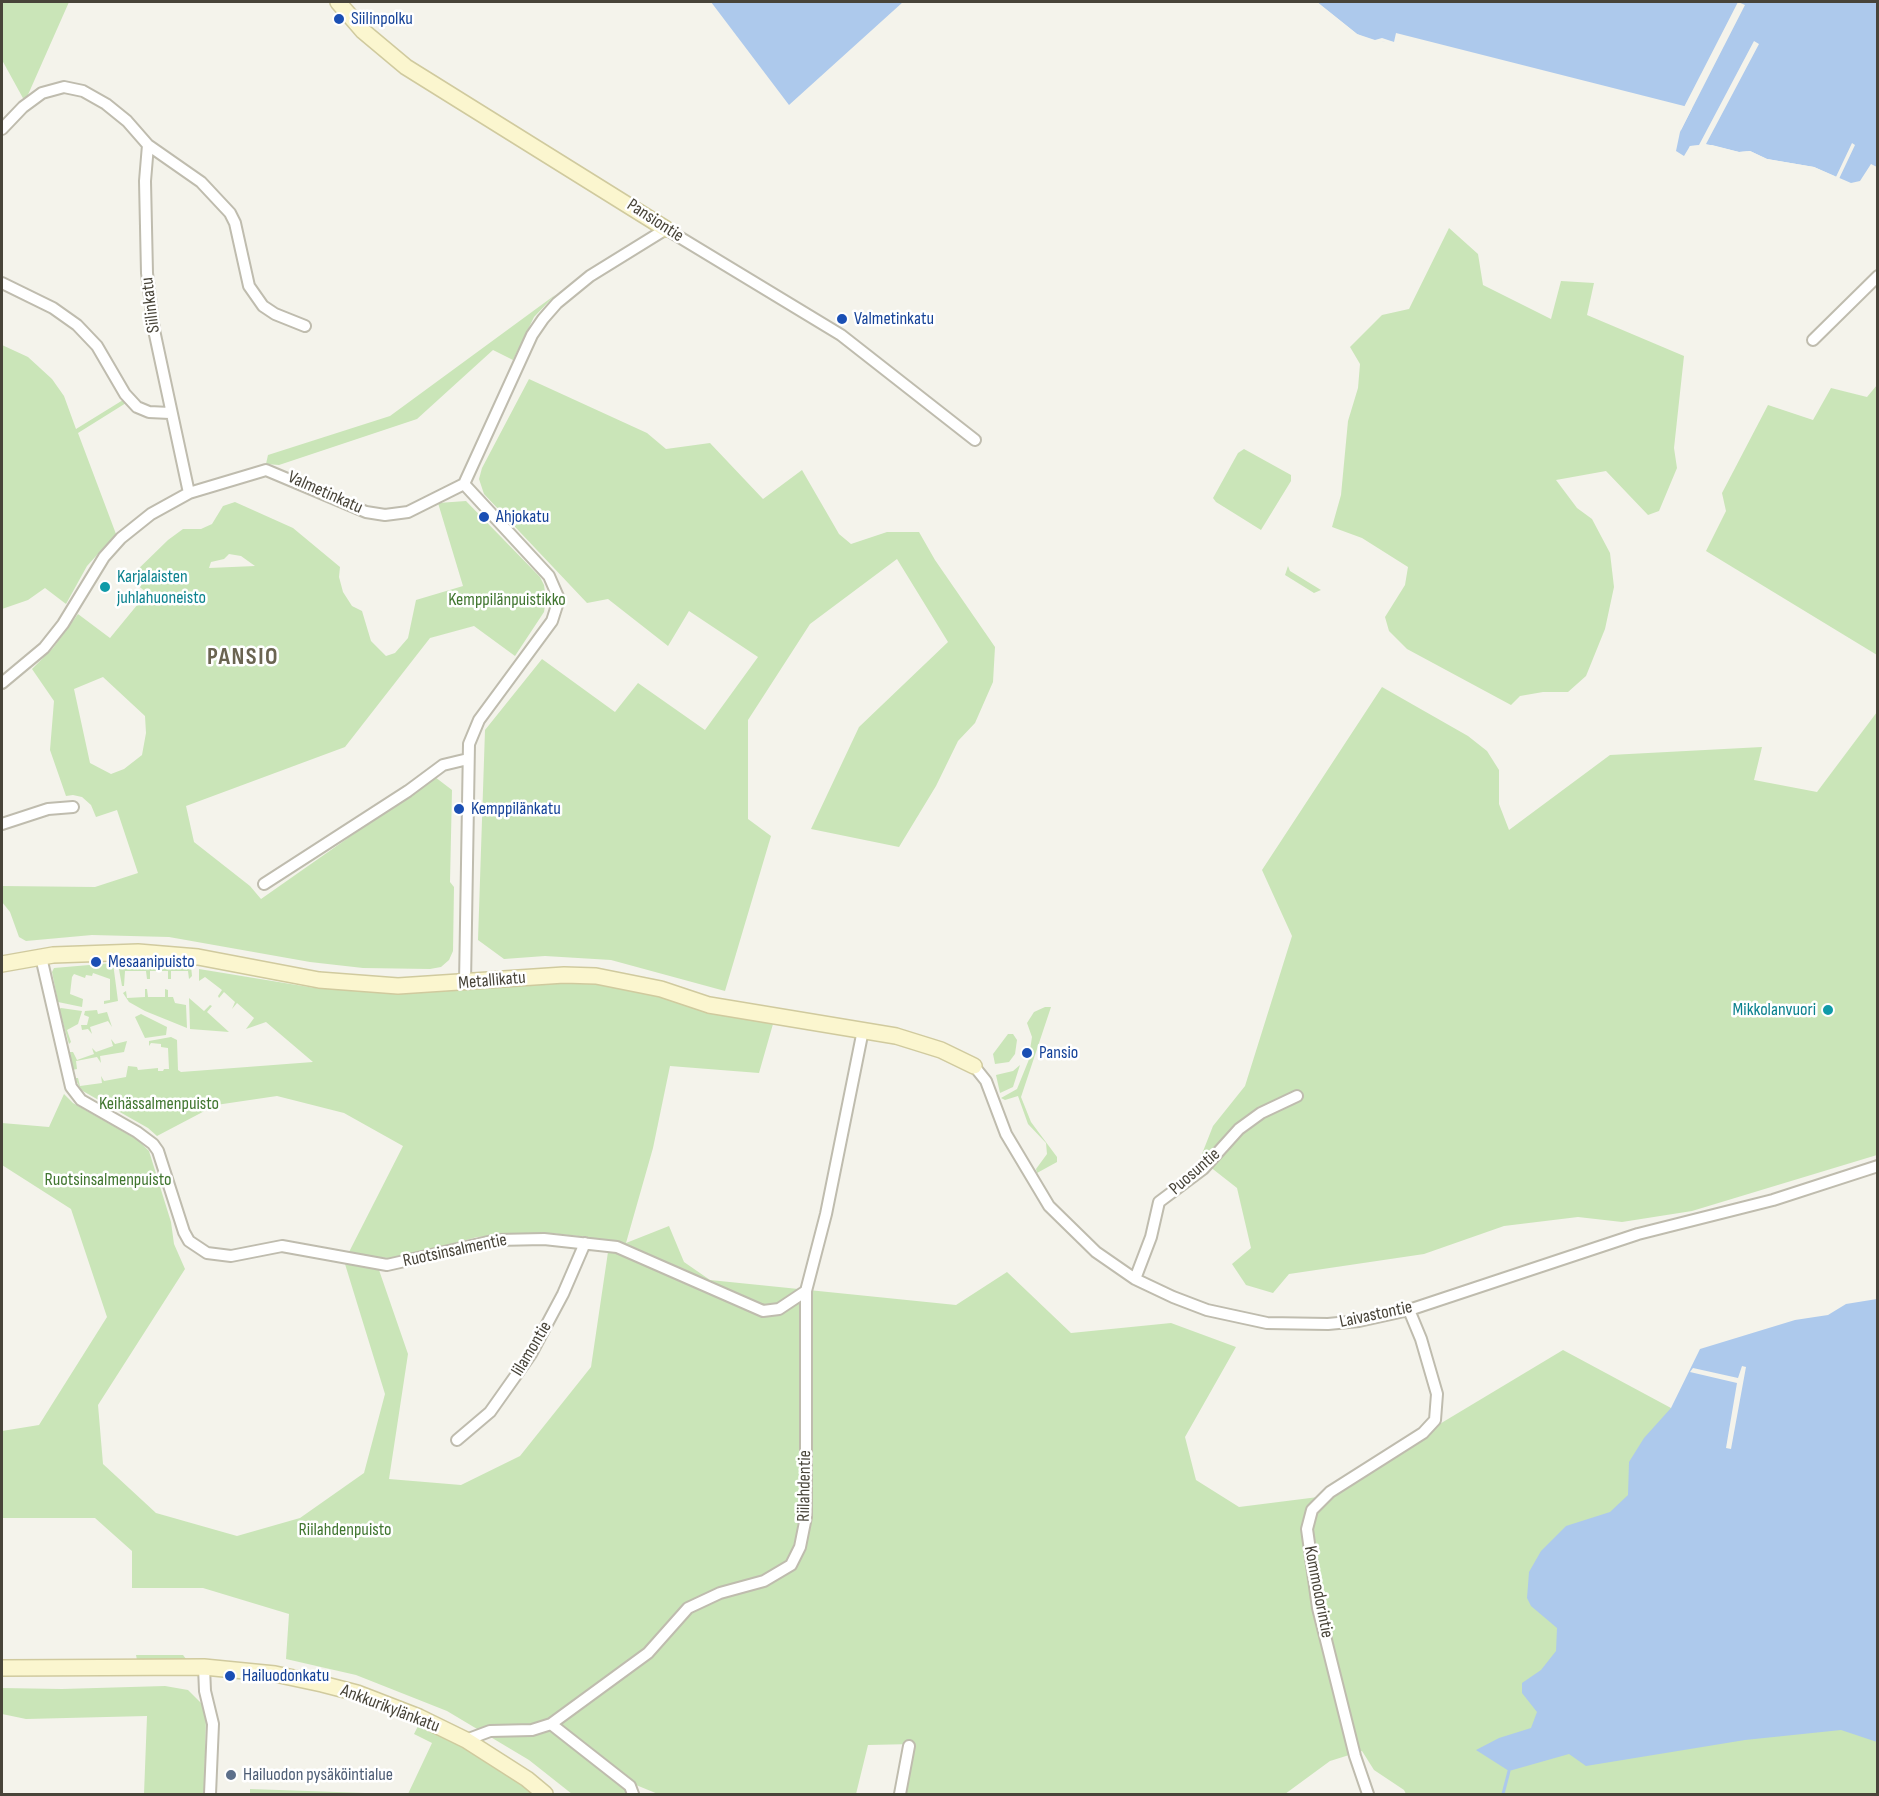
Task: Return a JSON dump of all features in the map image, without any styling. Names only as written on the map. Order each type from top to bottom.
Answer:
[{"type":"street","name":"Pansiontie","points":[[338,2],[363,31],[406,68],[841,335],[975,440]]},
{"type":"street","points":[[2,129],[42,93],[64,87],[93,95],[128,121],[148,145],[201,182],[230,213],[235,223],[249,286],[263,306],[282,318],[305,326]]},
{"type":"street","name":"Siilinkatu","points":[[148,145],[145,181],[147,273],[154,330],[189,493]]},
{"type":"street","points":[[465,983],[468,759],[473,731],[552,621],[559,599],[549,576],[464,484],[532,335],[543,319],[557,303],[590,276],[666,229]]},
{"type":"street","points":[[1813,340],[1878,276]]},
{"type":"street","points":[[2,283],[53,308],[77,325],[96,346],[125,394],[137,407],[149,412],[170,413]]},
{"type":"street","name":"Valmetinkatu","points":[[2,683],[44,648],[63,624],[104,557],[122,538],[151,514],[189,493],[267,470],[366,512],[385,515],[408,512],[464,484]]},
{"type":"street","points":[[264,884],[408,791],[443,765],[468,759]]},
{"type":"street","points":[[2,824],[48,809],[74,807]]},
{"type":"street","name":"Metallikatu","points":[[2,963],[42,957],[138,952],[198,957],[350,984],[398,986],[564,975],[596,976],[662,989],[709,1005],[896,1036],[942,1050],[974,1066]]},
{"type":"street","name":"Ruotsinsalmentie","points":[[42,957],[67,1078],[74,1093],[153,1144],[189,1241],[207,1253],[231,1256],[282,1246],[387,1265],[497,1240],[520,1238],[585,1242],[617,1246],[763,1311],[779,1309],[806,1291]]},
{"type":"street","name":"Riilahdentie","points":[[466,1740],[490,1731],[532,1730],[551,1724],[648,1653],[688,1608],[720,1593],[764,1581],[791,1565],[800,1547],[807,1517],[806,1291],[826,1214],[863,1029]]},
{"type":"street","name":"Laivastontie","points":[[974,1066],[986,1081],[1006,1134],[1049,1206],[1096,1252],[1135,1279],[1207,1310],[1267,1323],[1328,1324],[1409,1310],[1638,1234],[1773,1200],[1878,1166]]},
{"type":"street","name":"Puosuntie","points":[[1135,1279],[1148,1247],[1159,1202],[1203,1169],[1239,1129],[1261,1113],[1297,1096]]},
{"type":"street","name":"Iilamontie","points":[[457,1440],[490,1412],[531,1354],[563,1294],[585,1242]]},
{"type":"street","name":"Kommodorintie","points":[[1368,1794],[1355,1756],[1318,1608],[1307,1529],[1312,1510],[1330,1492],[1423,1433],[1435,1420],[1437,1394],[1422,1339],[1409,1310]]},
{"type":"street","points":[[204,1667],[205,1691],[213,1724],[210,1794]]},
{"type":"street","name":"Ankkurikylänkatu","points":[[2,1668],[204,1667],[274,1674],[357,1693],[419,1717],[466,1740],[527,1779],[545,1794]]},
{"type":"street","points":[[551,1724],[631,1790],[645,1794]]},
{"type":"street","points":[[900,1794],[909,1746]]},
{"type":"green space","points":[[2,2],[69,2],[24,100],[2,60]]},
{"type":"green space","points":[[1449,228],[1478,254],[1483,285],[1551,319],[1561,281],[1594,283],[1587,315],[1684,356],[1674,448],[1677,468],[1659,511],[1648,515],[1606,471],[1556,480],[1577,508],[1592,519],[1610,553],[1614,587],[1605,629],[1586,676],[1568,692],[1543,692],[1520,696],[1511,705],[1407,649],[1389,631],[1385,617],[1405,585],[1408,567],[1362,538],[1332,527],[1341,495],[1348,421],[1358,388],[1360,364],[1350,347],[1382,315],[1409,309]]},
{"type":"green space","points":[[555,295],[534,317],[513,360],[493,350],[417,419],[279,465],[266,464],[268,455],[390,416]]},
{"type":"green space","points":[[2,345],[28,357],[52,379],[64,396],[76,429],[123,400],[126,403],[78,433],[116,534],[87,566],[66,604],[45,588],[28,600],[2,609]]},
{"type":"green space","points":[[529,379],[647,433],[666,449],[710,443],[763,499],[802,470],[839,534],[851,544],[887,532],[919,532],[935,560],[995,647],[993,682],[975,723],[958,741],[936,786],[899,847],[811,829],[859,727],[948,642],[897,559],[810,624],[748,720],[748,819],[771,836],[725,991],[611,960],[545,956],[504,959],[478,940],[485,730],[542,659],[615,712],[638,683],[705,730],[758,657],[689,611],[668,646],[608,599],[587,603],[484,494],[479,479],[482,468]]},
{"type":"green space","points":[[1877,385],[1877,655],[1706,551],[1726,511],[1722,493],[1768,405],[1813,420],[1831,388],[1867,397]]},
{"type":"green space","points":[[1244,449],[1291,475],[1291,481],[1261,530],[1213,498],[1238,453]]},
{"type":"green space","name":"Kemppilänpuistikko","points":[[466,501],[540,577],[546,599],[544,612],[515,656],[474,626],[430,638],[345,747],[186,806],[194,842],[250,886],[261,899],[435,777],[452,790],[450,882],[454,887],[453,951],[449,960],[441,967],[430,969],[363,968],[310,962],[169,937],[92,935],[26,941],[19,937],[10,912],[2,902],[2,886],[95,887],[138,873],[117,810],[96,817],[91,805],[82,797],[66,796],[50,750],[54,701],[32,669],[53,648],[78,614],[110,638],[147,593],[129,578],[168,540],[183,529],[201,529],[212,524],[223,506],[235,502],[293,528],[340,567],[339,577],[343,592],[352,606],[362,611],[371,641],[386,656],[395,653],[408,638],[416,600],[463,586],[438,503]],"holes":[[[229,554],[241,556],[255,566],[209,568],[211,562],[224,559]],[[103,677],[145,716],[146,733],[142,755],[124,769],[111,774],[90,763],[74,689]]]},
{"type":"green space","points":[[1288,566],[1290,571],[1321,590],[1314,593],[1285,575]]},
{"type":"green space","points":[[1382,687],[1468,736],[1487,751],[1499,770],[1499,804],[1509,830],[1610,755],[1762,747],[1754,780],[1817,792],[1877,712],[1877,1155],[1692,1211],[1622,1222],[1578,1217],[1504,1226],[1424,1254],[1289,1274],[1273,1293],[1246,1285],[1232,1264],[1251,1248],[1237,1188],[1200,1159],[1213,1126],[1245,1086],[1292,936],[1262,870]]},
{"type":"green space","points":[[117,958],[188,962],[192,976],[189,979],[188,971],[171,971],[171,979],[168,979],[168,971],[150,971],[150,979],[147,979],[146,971],[125,971],[124,986],[122,986]]},
{"type":"green space","points":[[113,963],[118,1001],[104,1004],[104,1001],[110,1000],[110,979],[93,973],[92,976],[86,975],[85,978],[74,974],[72,977],[70,994],[83,999],[82,1007],[58,1002],[52,972],[54,968]]},
{"type":"green space","points":[[199,969],[315,988],[397,993],[513,984],[592,981],[612,988],[630,987],[711,1011],[773,1024],[759,1073],[670,1066],[653,1148],[626,1243],[669,1226],[684,1262],[710,1280],[956,1305],[1007,1272],[1071,1333],[1171,1323],[1236,1347],[1185,1437],[1196,1480],[1239,1507],[1334,1495],[1443,1422],[1563,1350],[1671,1408],[1877,1550],[1877,1794],[1406,1794],[1404,1790],[1374,1770],[1362,1751],[1330,1761],[1285,1794],[905,1794],[914,1744],[868,1745],[856,1794],[658,1794],[636,1785],[632,1794],[572,1794],[529,1760],[447,1711],[356,1675],[286,1659],[289,1614],[203,1588],[132,1588],[132,1551],[95,1518],[2,1518],[2,1431],[39,1425],[107,1317],[71,1209],[2,1165],[2,1123],[49,1127],[64,1094],[73,1103],[138,1140],[149,1151],[171,1222],[174,1244],[185,1269],[98,1405],[103,1464],[156,1513],[237,1536],[300,1518],[364,1473],[385,1394],[345,1264],[379,1270],[408,1354],[389,1479],[461,1485],[520,1456],[591,1367],[608,1252],[620,1245],[588,1237],[549,1233],[477,1237],[398,1259],[348,1254],[403,1146],[344,1113],[277,1096],[216,1105],[157,1136],[148,1128],[81,1090],[75,1078],[78,1078],[80,1086],[102,1083],[101,1076],[104,1081],[126,1077],[128,1066],[137,1067],[138,1070],[158,1068],[158,1071],[163,1071],[169,1069],[168,1048],[161,1047],[161,1044],[151,1043],[149,1046],[149,1041],[171,1037],[177,1040],[178,1070],[181,1072],[313,1062],[266,1022],[246,1029],[254,1018],[237,1003],[232,1009],[235,1002],[224,992],[219,998],[222,990],[205,977],[199,981]]},
{"type":"green space","points":[[145,989],[147,989],[148,997],[165,997],[165,989],[168,990],[168,997],[173,997],[175,1003],[186,1005],[187,1028],[145,1011],[129,1002],[123,993],[126,991],[127,998],[145,997]]},
{"type":"green space","points":[[189,998],[204,1011],[210,1005],[212,1006],[207,1012],[229,1032],[190,1029]]},
{"type":"green space","points":[[1051,1007],[1021,1097],[1031,1122],[1057,1157],[1057,1162],[1037,1173],[1036,1169],[1047,1154],[1046,1143],[1028,1124],[1018,1096],[1005,1100],[1001,1098],[1017,1089],[1032,1052],[1030,1050],[1032,1037],[1027,1023],[1034,1012]]},
{"type":"green space","points":[[59,1009],[82,1011],[78,1024],[67,1030],[71,1042],[69,1044]]},
{"type":"green space","points":[[97,1010],[98,1014],[107,1012],[112,1027],[108,1021],[90,1027],[92,1034],[88,1029],[82,1030],[81,1025],[87,1025],[89,1017],[84,1015],[85,1011]]},
{"type":"green space","points":[[141,1014],[167,1027],[166,1035],[145,1038],[135,1017]]},
{"type":"green space","points":[[1008,1034],[1013,1034],[1017,1040],[1015,1054],[1009,1062],[995,1064],[993,1054]]},
{"type":"green space","points":[[111,1039],[115,1044],[127,1041],[124,1052],[100,1056],[101,1063],[97,1057],[76,1061],[77,1069],[72,1070],[70,1052],[73,1052],[77,1060],[94,1054],[92,1048],[96,1052],[113,1046]]},
{"type":"green space","points":[[1020,1065],[1013,1087],[1000,1093],[996,1075],[1013,1071]]},
{"type":"green space","points":[[136,1655],[183,1655],[186,1659],[163,1659],[163,1662],[137,1660]]},
{"type":"green space","points":[[165,1686],[188,1690],[204,1706],[206,1719],[204,1794],[144,1794],[147,1716],[26,1719],[2,1714],[2,1688]]},
{"type":"green space","points":[[419,1724],[448,1737],[516,1779],[534,1794],[408,1794],[432,1743],[414,1734]]},
{"type":"green space","points":[[250,1789],[394,1794],[250,1794]]},
{"type":"water","points":[[711,2],[903,2],[789,105]]},
{"type":"water","points":[[1317,2],[1877,2],[1877,167],[1871,164],[1860,181],[1851,183],[1814,167],[1767,159],[1750,151],[1739,152],[1712,145],[1690,146],[1684,156],[1676,151],[1680,132],[1692,108],[1396,33],[1394,42],[1369,40],[1357,34]]},
{"type":"water","points":[[1877,1299],[1877,1742],[1841,1730],[1745,1740],[1586,1766],[1569,1754],[1509,1771],[1476,1750],[1499,1738],[1531,1728],[1537,1712],[1522,1693],[1522,1683],[1541,1670],[1556,1651],[1557,1628],[1531,1606],[1527,1598],[1529,1572],[1541,1551],[1566,1526],[1610,1512],[1628,1495],[1629,1462],[1644,1438],[1671,1408],[1700,1349],[1795,1320],[1828,1315],[1846,1304]]},
{"type":"pier","points":[[1314,2],[1357,34],[1375,40],[1382,38],[1394,42],[1394,45],[1382,41],[1368,42],[1356,37]]},
{"type":"pier","points":[[1738,2],[1745,5],[1681,130],[1678,128],[1688,110],[1683,109]]},
{"type":"pier","points":[[1754,41],[1759,44],[1706,144],[1739,152],[1750,151],[1767,159],[1814,167],[1834,176],[1835,179],[1852,143],[1855,145],[1838,181],[1813,170],[1766,162],[1750,154],[1739,155],[1708,147],[1692,149],[1690,154],[1687,154],[1690,146],[1699,145]]},
{"type":"pier","points":[[1742,1366],[1746,1367],[1731,1449],[1726,1448],[1737,1383],[1690,1372],[1693,1368],[1738,1378]]},
{"type":"waterway","points":[[1503,1794],[1509,1771]]},
{"type":"place","name":"Siilinpolku","points":[[339,19]]},
{"type":"place","name":"Valmetinkatu","points":[[842,319]]},
{"type":"place","name":"Ahjokatu","points":[[484,517]]},
{"type":"place","name":"Karjalaisten juhlahuoneisto","points":[[105,587]]},
{"type":"place","name":"Kemppilänkatu","points":[[459,809]]},
{"type":"place","name":"Mesaanipuisto","points":[[96,962]]},
{"type":"place","name":"Mikkolanvuori","points":[[1828,1010]]},
{"type":"place","name":"Pansio","points":[[1027,1053]]},
{"type":"place","name":"Hailuodonkatu","points":[[230,1676]]},
{"type":"place","name":"Hailuodon pysäköintialue","points":[[231,1775]]},
{"type":"district","name":"PANSIO","points":[[243,658]]},
{"type":"park label","name":"Keihässalmenpuisto","points":[[159,1104]]},
{"type":"park label","name":"Ruotsinsalmenpuisto","points":[[108,1180]]},
{"type":"park label","name":"Riilahdenpuisto","points":[[345,1530]]}]
